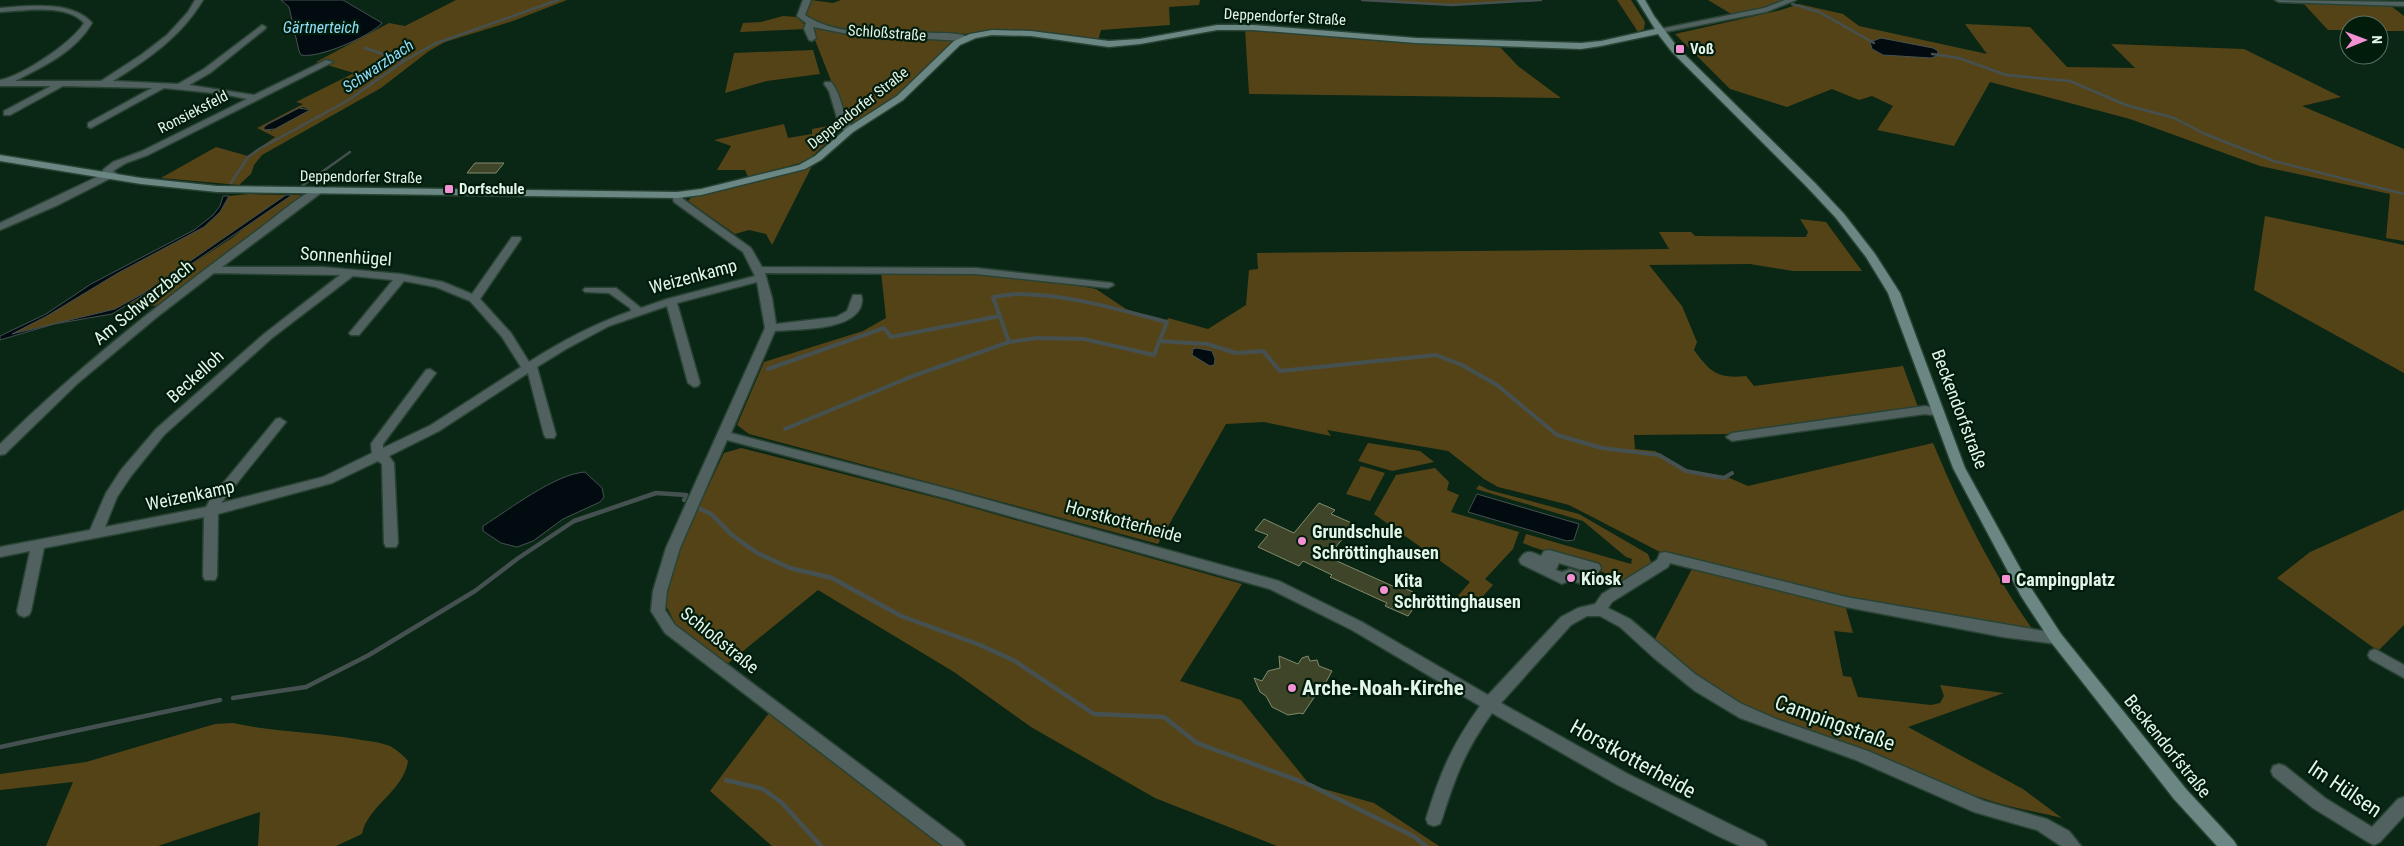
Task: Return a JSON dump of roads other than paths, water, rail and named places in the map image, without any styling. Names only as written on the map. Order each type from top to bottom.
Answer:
[{"type":"street","points":[[104,84],[172,34],[199,0]]},
{"type":"street","points":[[807,0],[801,16],[810,24],[808,29],[812,38]]},
{"type":"street","name":"Beckendorfstraße","points":[[1641,0],[1675,50],[1823,197],[1871,256],[1894,293],[1959,468],[2026,592],[2056,638],[2180,794],[2228,846]]},
{"type":"street","points":[[1660,30],[1766,10],[1792,0]]},
{"type":"street","points":[[2279,0],[2404,4]]},
{"type":"street","points":[[0,10],[61,10],[80,14],[88,23],[79,36],[67,46],[1,86]]},
{"type":"street","name":"Schloßstraße","points":[[810,24],[860,32],[964,38]]},
{"type":"street","name":"Ronsieksfeld","points":[[179,87],[207,71],[262,27]]},
{"type":"street","name":"Deppendorfer Straße","points":[[0,158],[104,176],[193,188],[317,192],[677,195],[701,192],[802,167],[818,158],[850,130],[900,98],[964,38],[989,33],[1013,32],[1086,43],[1119,44],[1147,41],[1200,30],[1235,27],[1394,39],[1581,46],[1602,44],[1628,36],[1660,30]]},
{"type":"street","name":"Ronsieksfeld","points":[[0,227],[60,201],[104,176],[117,172],[146,153],[329,62]]},
{"type":"street","name":"Ronsieksfeld","points":[[1,86],[16,84],[161,86],[254,98]]},
{"type":"street","name":"Ronsieksfeld","points":[[7,113],[64,84]]},
{"type":"street","points":[[828,84],[833,90],[845,128],[850,130]]},
{"type":"street","points":[[91,125],[161,86]]},
{"type":"street","name":"Am Schwarzbach","points":[[0,451],[84,372],[162,307],[317,192]]},
{"type":"street","points":[[677,195],[678,200],[746,250],[754,260],[770,314],[771,328],[837,321],[848,317],[854,310],[857,297]]},
{"type":"street","points":[[474,299],[516,239]]},
{"type":"street","name":"Sonnenhügel","points":[[211,270],[293,269],[351,272],[439,284],[474,299],[507,335],[524,364],[529,367]]},
{"type":"street","name":"Weizenkamp","points":[[0,552],[211,511],[327,480],[382,455],[468,408],[529,367],[605,324],[636,311],[759,274],[976,271],[1108,285]]},
{"type":"street","name":"Beckelloh","points":[[95,534],[111,496],[126,473],[160,432],[268,336],[351,272]]},
{"type":"street","points":[[355,333],[401,278]]},
{"type":"street","name":"Weizenkamp","points":[[589,290],[612,290],[635,307],[636,311]]},
{"type":"street","points":[[671,301],[694,383]]},
{"type":"street","name":"Schloßstraße","points":[[771,328],[674,548],[660,591],[658,611],[670,629],[956,846]]},
{"type":"street","points":[[529,367],[533,370],[550,435]]},
{"type":"street","points":[[391,543],[388,463],[377,451],[378,444],[430,372]]},
{"type":"street","points":[[1732,437],[1924,410],[1938,412]]},
{"type":"street","points":[[210,576],[211,511],[216,501],[280,422]]},
{"type":"street","name":"Horstkotterheide","points":[[724,435],[945,492],[1274,585],[1311,601],[1395,647],[1490,704],[1704,821],[1758,846]]},
{"type":"street","points":[[24,611],[38,544]]},
{"type":"street","points":[[1434,819],[1455,756],[1490,704],[1566,621],[1576,614],[1600,610],[1607,598],[1664,563],[1665,557],[1846,602],[2003,631],[2056,638]]},
{"type":"street","name":"Campingstraße","points":[[1600,610],[1619,620],[1697,685],[1743,712],[1779,728],[1844,749],[1911,776],[1982,808],[2047,826],[2066,838],[2072,846]]},
{"type":"street","points":[[2375,655],[2404,672]]},
{"type":"street","name":"Im Hülsen","points":[[2279,771],[2318,802],[2374,837],[2404,804]]},
{"type":"water","name":"Gärtnerteich","points":[[281,0],[343,0],[382,23],[367,34],[344,45],[319,54],[301,55],[289,7]]},
{"type":"water","points":[[1881,38],[1933,48],[1938,51],[1937,56],[1931,58],[1883,55],[1872,49],[1870,42]]},
{"type":"water","points":[[299,108],[310,110],[275,129],[264,130],[264,127],[268,124]]},
{"type":"water","points":[[286,195],[292,195],[165,282],[112,314],[54,324],[0,340],[0,336],[46,314],[91,284],[194,230],[213,215],[220,206],[223,196],[229,196],[220,212],[204,227],[118,273],[47,316],[12,334],[115,309],[144,293]]},
{"type":"water","points":[[1193,349],[1212,351],[1215,359],[1214,365],[1210,366],[1192,355]]},
{"type":"water","points":[[585,472],[602,488],[604,497],[600,502],[563,519],[533,541],[517,547],[501,543],[483,531],[483,526],[533,493],[560,479]]},
{"type":"water","points":[[1477,494],[1579,524],[1574,540],[1567,541],[1468,512]]},
{"type":"waterway","name":"Schwarzbach","points":[[404,61],[434,44],[558,0]]},
{"type":"waterway","points":[[1362,0],[1452,5],[1541,0]]},
{"type":"waterway","points":[[1792,4],[1819,12],[1874,43]]},
{"type":"waterway","points":[[365,48],[404,61]]},
{"type":"waterway","points":[[1932,54],[1959,58],[2006,75],[2070,81],[2126,105],[2174,118],[2205,134],[2274,161],[2404,194]]},
{"type":"waterway","name":"Schwarzbach","points":[[231,183],[248,157],[259,149],[347,101],[404,61]]},
{"type":"waterway","points":[[302,186],[350,152]]},
{"type":"waterway","points":[[1000,316],[993,297],[1015,294],[1073,299],[1167,322],[1160,341]]},
{"type":"waterway","points":[[768,369],[884,328],[891,337],[1000,316]]},
{"type":"waterway","points":[[1000,316],[1009,342]]},
{"type":"waterway","points":[[1009,342],[1037,338],[1084,339],[1154,355],[1160,341]]},
{"type":"waterway","points":[[1160,341],[1207,344],[1236,353],[1263,351],[1280,371],[1436,355],[1462,365],[1497,385],[1557,435],[1602,448],[1659,455],[1686,471],[1724,478],[1732,473]]},
{"type":"waterway","points":[[785,429],[913,376],[1009,342]]},
{"type":"waterway","points":[[233,698],[306,687],[369,655],[475,591],[517,559],[574,521],[656,493],[686,495],[684,500]]},
{"type":"waterway","points":[[698,508],[711,514],[732,535],[757,553],[790,568],[832,578],[901,616],[980,645],[1015,661],[1094,714],[1164,717],[1197,743],[1310,785],[1413,836],[1426,846]]},
{"type":"waterway","points":[[0,747],[220,700]]},
{"type":"waterway","points":[[726,780],[763,789],[782,803],[821,846]]},
{"type":"place","name":"Voß","points":[[1680,49]]},
{"type":"place","name":"Dorfschule","points":[[449,189]]},
{"type":"place","name":"Grundschule Schröttinghausen","points":[[1302,541]]},
{"type":"place","name":"Kiosk","points":[[1571,578]]},
{"type":"place","name":"Campingplatz","points":[[2006,579]]},
{"type":"place","name":"Kita Schröttinghausen","points":[[1384,590]]},
{"type":"place","name":"Arche-Noah-Kirche","points":[[1292,688]]}]
